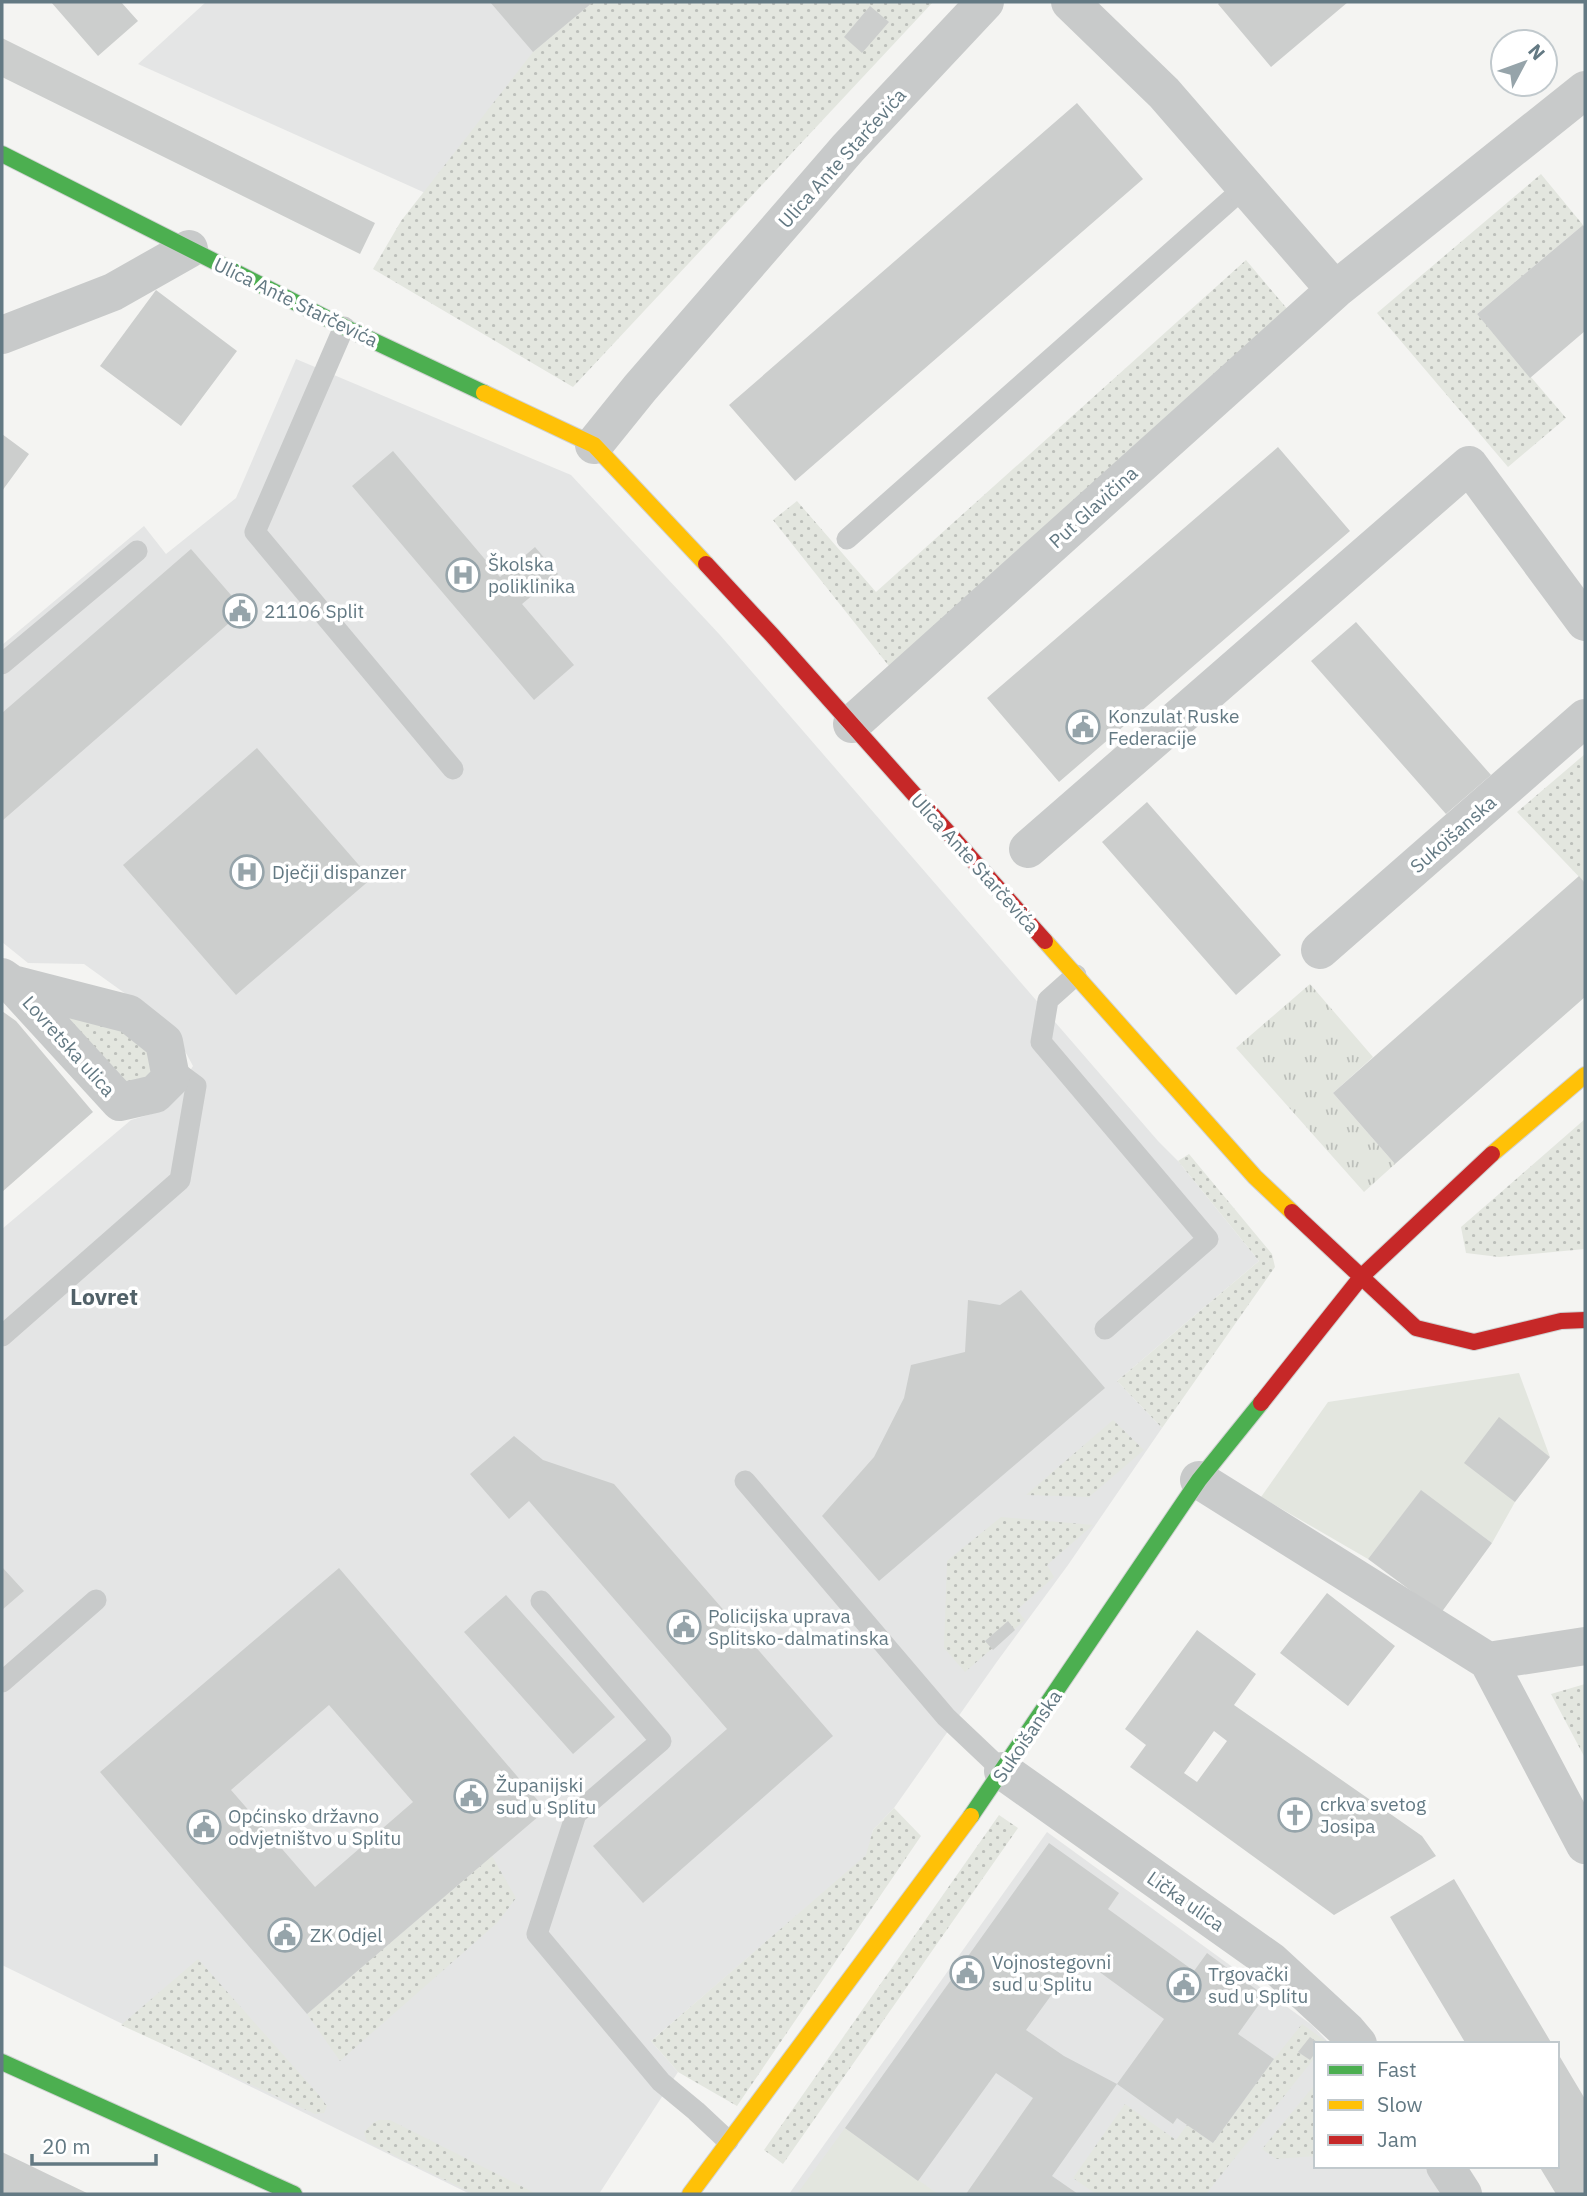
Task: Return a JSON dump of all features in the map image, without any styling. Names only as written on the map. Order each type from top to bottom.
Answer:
[{"type":"street","name":"Ulica Ante Starčevića","points":[[594,445],[848,148],[985,2]]},
{"type":"street","points":[[1070,2],[1164,93],[1335,290]]},
{"type":"street","name":"Put Glavičina","points":[[852,724],[1335,290],[1585,90]]},
{"type":"street","name":"Ulica Ante Starčevića","points":[[2,154],[344,327],[594,445],[772,635],[1255,1177],[1362,1276]]},
{"type":"street","points":[[2,335],[113,292],[189,249]]},
{"type":"street","points":[[1028,849],[1469,465],[1585,622]]},
{"type":"street","name":"Sukoišanska","points":[[1320,950],[1585,718]]},
{"type":"street","name":"Lovretska ulica","points":[[7,980],[129,1014],[164,1042],[171,1078],[155,1094],[120,1102],[7,980]]},
{"type":"street","name":"Sukoišanska","points":[[690,2194],[1003,1771],[1199,1480],[1362,1276],[1466,1177],[1585,1075]]},
{"type":"street","points":[[1362,1276],[1416,1328],[1474,1342],[1561,1321],[1585,1320]]},
{"type":"street","points":[[1199,1480],[1488,1661],[1585,1844]]},
{"type":"street","points":[[1488,1661],[1585,1646]]},
{"type":"street","name":"Lička ulica","points":[[1003,1771],[1271,1961],[1356,2042]]},
{"type":"street","points":[[2,2062],[294,2194]]},
{"type":"street","points":[[1446,2168],[1464,2194]]},
{"type":"lane","points":[[847,538],[1245,187]]},
{"type":"lane","points":[[344,327],[255,532],[453,769]]},
{"type":"lane","points":[[2,664],[137,551]]},
{"type":"lane","points":[[1076,975],[1048,1000],[1041,1042],[1208,1239],[1105,1329]]},
{"type":"lane","points":[[2,1336],[180,1180],[195,1086],[169,1066]]},
{"type":"lane","points":[[745,1481],[946,1717],[1003,1771]]},
{"type":"lane","points":[[2,1682],[96,1600]]},
{"type":"lane","points":[[541,1601],[661,1741],[576,1814],[537,1934],[661,2082],[728,2141]]},
{"type":"shaded area","points":[[206,2],[741,2],[481,218],[138,64]]},
{"type":"shaded area","points":[[296,359],[571,475],[720,635],[1178,1161],[1259,1261],[1117,1381],[1162,1428],[1068,1565],[894,1808],[873,1830],[867,1855],[651,2041],[678,2072],[599,2194],[470,2194],[2,1965],[2,1229],[131,1120],[165,1110],[193,1066],[172,1027],[84,964],[28,963],[2,942],[2,645],[144,526],[166,554],[236,498]]},
{"type":"shaded area","points":[[1047,1832],[1312,2025],[1328,2042],[1314,2042],[1314,2168],[1425,2168],[1440,2194],[789,2194]]},
{"type":"green space","points":[[593,2],[933,2],[573,387],[373,269],[401,221],[533,52]]},
{"type":"green space","points":[[1541,174],[1583,225],[1477,314],[1566,418],[1508,467],[1377,313]]},
{"type":"green space","points":[[1246,260],[1299,323],[900,680],[773,520],[797,501],[876,592]]},
{"type":"green space","points":[[1585,754],[1585,883],[1517,812]]},
{"type":"green space","points":[[1310,984],[1373,1057],[1333,1093],[1395,1164],[1364,1192],[1236,1048]]},
{"type":"green space","points":[[49,1006],[121,1030],[153,1054],[156,1073],[124,1088]]},
{"type":"green space","points":[[1585,1119],[1585,1249],[1499,1257],[1466,1253],[1461,1227]]},
{"type":"green space","points":[[1189,1154],[1272,1254],[1275,1267],[1162,1428],[1117,1381],[1259,1261],[1178,1161]]},
{"type":"green space","points":[[1519,1373],[1550,1457],[1499,1418],[1515,1502],[1492,1543],[1421,1491],[1368,1559],[1261,1497],[1328,1402]]},
{"type":"green space","points":[[1113,1420],[1144,1450],[1089,1497],[1026,1495]]},
{"type":"green space","points":[[1001,1517],[1093,1525],[1047,1565],[1054,1577],[1017,1610],[1025,1620],[965,1672],[944,1648],[947,1561]]},
{"type":"green space","points":[[1585,1684],[1585,1758],[1551,1694]]},
{"type":"green space","points":[[894,1808],[921,1836],[737,2106],[678,2072],[651,2041],[866,1855],[873,1830]]},
{"type":"green space","points":[[999,1815],[1018,1828],[783,2164],[764,2150]]},
{"type":"green space","points":[[492,1856],[516,1898],[497,1923],[340,2061],[307,2014]]},
{"type":"green space","points":[[198,1959],[318,2094],[327,2106],[324,2113],[315,2114],[121,2025]]},
{"type":"green space","points":[[1302,2024],[1327,2042],[1314,2042],[1314,2059],[1206,2194],[1096,2194],[1073,2178],[1125,2104],[1176,2140],[1187,2125],[1213,2143]]},
{"type":"green space","points":[[1314,2085],[1314,2156],[1276,2159],[1262,2149]]},
{"type":"green space","points":[[379,2120],[390,2120],[537,2194],[474,2194],[367,2142],[364,2132]]},
{"type":"green space","points":[[845,2128],[938,2194],[797,2194]]},
{"type":"building","points":[[51,2],[121,2],[138,21],[98,56]]},
{"type":"building","points":[[490,2],[593,2],[533,52]]},
{"type":"building","points":[[1348,2],[1271,67],[1218,4]]},
{"type":"building","points":[[870,6],[889,22],[862,53],[844,37]]},
{"type":"building","points":[[2,38],[375,223],[360,254],[2,77]]},
{"type":"building","points":[[1077,103],[1143,179],[795,481],[729,405]]},
{"type":"building","points":[[1583,225],[1585,331],[1530,378],[1477,314]]},
{"type":"building","points":[[156,290],[237,351],[181,426],[100,366]]},
{"type":"building","points":[[2,434],[29,454],[2,491]]},
{"type":"building","points":[[1278,447],[1350,531],[1059,782],[987,698]]},
{"type":"building","name":"Školska poliklinika","points":[[393,451],[500,577],[535,547],[558,574],[522,604],[574,665],[534,700],[352,486]]},
{"type":"building","points":[[191,549],[244,610],[2,821],[2,713]]},
{"type":"building","points":[[1356,622],[1491,775],[1446,814],[1311,661]]},
{"type":"building","name":"Dječji dispanzer","points":[[257,748],[371,879],[236,995],[123,865]]},
{"type":"building","points":[[1147,802],[1281,955],[1236,995],[1102,842]]},
{"type":"building","points":[[1579,876],[1585,883],[1585,997],[1395,1164],[1333,1093]]},
{"type":"building","points":[[2,1011],[16,1021],[93,1112],[2,1192]]},
{"type":"building","points":[[1021,1290],[1105,1388],[879,1581],[822,1516],[874,1457],[904,1398],[911,1365],[965,1352],[968,1300],[1000,1305]]},
{"type":"building","points":[[1499,1417],[1550,1457],[1515,1502],[1464,1463]]},
{"type":"building","points":[[514,1436],[543,1460],[614,1484],[833,1736],[643,1903],[593,1846],[727,1729],[529,1501],[509,1519],[470,1474]]},
{"type":"building","points":[[1421,1490],[1492,1543],[1441,1613],[1368,1559]]},
{"type":"building","points":[[2,1567],[24,1591],[2,1610]]},
{"type":"building","name":"Županijski sud u Splitu","points":[[339,1568],[546,1810],[307,2014],[100,1772]],"holes":[[[329,1705],[413,1802],[315,1887],[231,1790]]]},
{"type":"building","points":[[1327,1593],[1395,1646],[1348,1706],[1280,1653]]},
{"type":"building","points":[[506,1595],[615,1717],[573,1754],[464,1632]]},
{"type":"building","points":[[1008,1621],[1015,1630],[993,1650],[985,1641]]},
{"type":"building","name":"crkva svetog Josipa","points":[[1197,1630],[1256,1674],[1234,1705],[1422,1836],[1436,1856],[1334,1915],[1130,1767],[1146,1745],[1125,1729]],"holes":[[[1214,1731],[1227,1741],[1197,1782],[1184,1773]]]},
{"type":"building","points":[[1049,1843],[1119,1893],[1108,1909],[1194,1971],[1207,1953],[1265,1996],[1238,2034],[1274,2059],[1213,2143],[1177,2118],[1173,2124],[1117,2084],[1052,2176],[1078,2194],[966,2194],[1033,2098],[996,2073],[918,2181],[845,2128]],"holes":[[[1079,1957],[1164,2019],[1117,2084],[1064,2056],[1026,2030]]]},
{"type":"building","points":[[1454,1879],[1551,2042],[1465,2042],[1390,1917]]},
{"type":"building","points":[[1310,2037],[1317,2042],[1314,2042],[1314,2055],[1310,2060],[1298,2052]]},
{"type":"building","points":[[1559,2055],[1585,2099],[1585,2194],[1556,2194],[1540,2168],[1559,2168]]},
{"type":"building","points":[[2,2152],[89,2194],[2,2194]]},
{"type":"traffic: fast","points":[[2,154],[344,327],[484,393]]},
{"type":"traffic: fast","points":[[971,1816],[1199,1480],[1261,1403]]},
{"type":"traffic: fast","points":[[2,2062],[294,2194]]},
{"type":"traffic: slow","points":[[484,393],[594,445],[706,564]]},
{"type":"traffic: slow","points":[[1045,941],[1255,1177],[1292,1212]]},
{"type":"traffic: slow","points":[[1492,1154],[1585,1075]]},
{"type":"traffic: slow","points":[[690,2194],[971,1816]]},
{"type":"traffic: jam","points":[[706,564],[1045,941]]},
{"type":"traffic: jam","points":[[1261,1403],[1362,1276],[1492,1154]]},
{"type":"traffic: jam","points":[[1292,1212],[1416,1328],[1474,1342],[1561,1321],[1585,1320]]},
{"type":"place","name":"Školska poliklinika","points":[[463,575]]},
{"type":"place","name":"21106 Split","points":[[240,611]]},
{"type":"place","name":"Konzulat Ruske Federacije","points":[[1083,727]]},
{"type":"place","name":"Dječji dispanzer","points":[[247,872]]},
{"type":"place","name":"Policijska uprava Splitsko-dalmatinska","points":[[684,1627]]},
{"type":"place","name":"Županijski sud u Splitu","points":[[471,1796]]},
{"type":"place","name":"crkva svetog Josipa","points":[[1295,1815]]},
{"type":"place","name":"Općinsko državno odvjetništvo u Splitu","points":[[204,1827]]},
{"type":"place","name":"ZK Odjel","points":[[285,1935]]},
{"type":"place","name":"Vojnostegovni sud u Splitu","points":[[967,1973]]},
{"type":"place","name":"Trgovački sud u Splitu","points":[[1184,1985]]},
{"type":"district","name":"Lovret","points":[[104,1297]]}]
